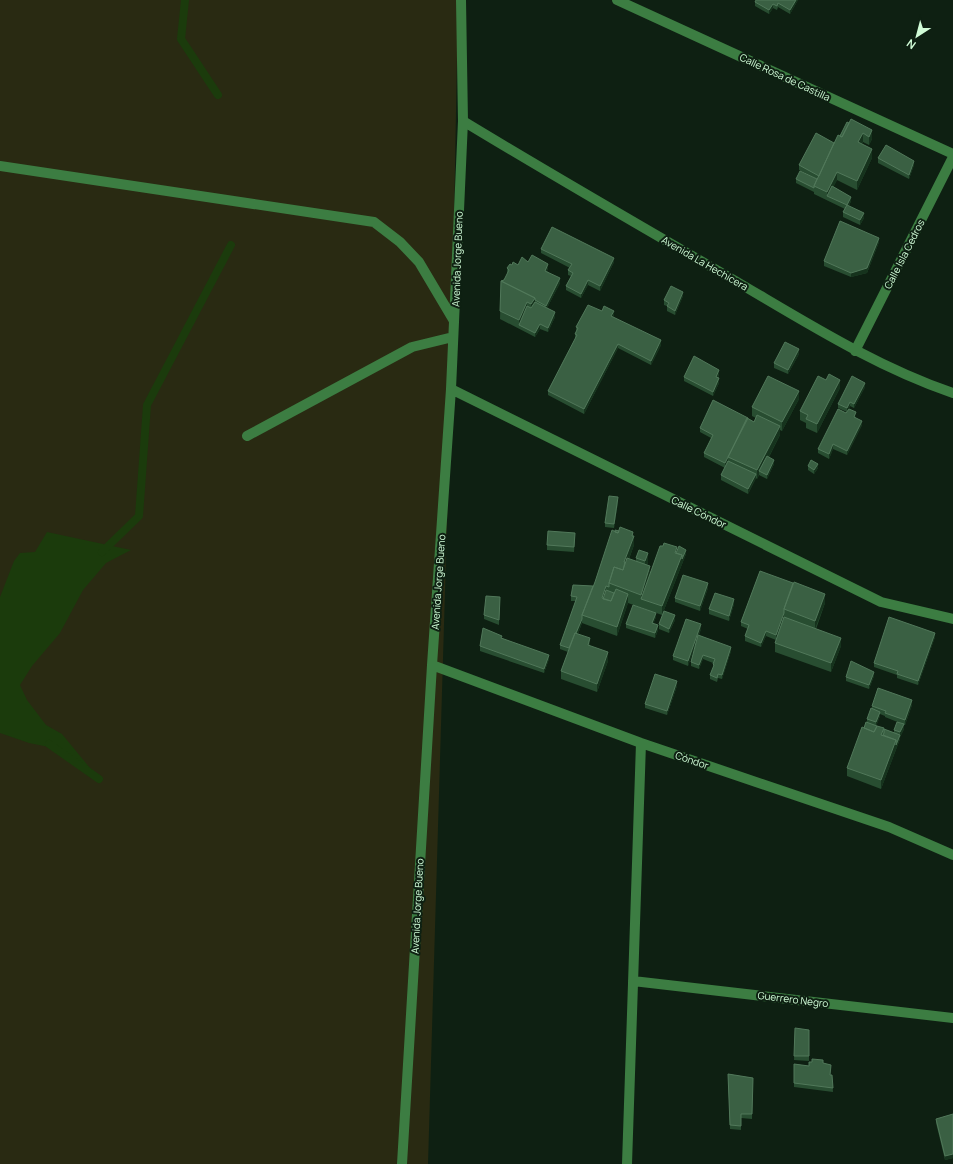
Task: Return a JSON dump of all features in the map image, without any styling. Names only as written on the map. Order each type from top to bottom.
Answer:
[{"type":"street","name":"Avenida Jorge Bueno","points":[[402,1164],[432,665],[451,389],[463,121],[461,0]]},
{"type":"street","name":"Calle Rosa de Castilla","points":[[617,0],[953,154]]},
{"type":"street","name":"Avenida La Hechicera","points":[[463,121],[855,351],[930,385],[953,393]]},
{"type":"street","name":"Calle Isla Cedros","points":[[855,351],[953,157]]},
{"type":"street","points":[[0,166],[374,222],[400,242],[419,262],[454,321]]},
{"type":"street","points":[[247,436],[412,347],[453,337]]},
{"type":"street","name":"Calle Cóndor","points":[[451,389],[881,602],[953,619]]},
{"type":"street","name":"Cóndor","points":[[432,665],[641,743],[889,827],[953,855]]},
{"type":"street","points":[[627,1164],[641,743]]},
{"type":"street","name":"Guerrero Negro","points":[[633,981],[953,1018]]},
{"type":"shaded area","points":[[0,0],[458,0],[451,389],[428,1164],[0,1164]]},
{"type":"shaded area","points":[[47,532],[131,550],[106,563],[83,590],[60,633],[32,666],[20,685],[27,700],[46,725],[62,734],[99,779],[54,748],[29,743],[0,733],[0,597],[14,561],[20,553],[35,552]]},
{"type":"building","points":[[756,0],[796,0],[790,10],[778,3],[777,6],[773,4],[769,10],[755,2]]},
{"type":"building","points":[[851,119],[872,130],[869,137],[863,133],[858,142],[872,149],[857,181],[837,172],[827,192],[814,186],[838,135],[842,137]]},
{"type":"building","points":[[847,122],[849,123],[842,137],[840,136]]},
{"type":"building","points":[[816,133],[834,143],[819,176],[799,165]]},
{"type":"building","points":[[886,145],[914,161],[909,175],[878,158]]},
{"type":"building","points":[[800,171],[817,179],[814,188],[796,179]]},
{"type":"building","points":[[832,186],[851,197],[847,205],[827,196]]},
{"type":"building","points":[[847,205],[864,213],[860,220],[843,212]]},
{"type":"building","points":[[840,221],[879,238],[867,268],[851,273],[824,261]]},
{"type":"building","points":[[552,227],[614,258],[600,286],[588,280],[581,294],[566,286],[573,273],[568,270],[572,264],[541,249]]},
{"type":"building","points":[[532,255],[548,264],[545,271],[560,278],[546,306],[535,300],[535,298],[501,281],[504,280],[509,270],[507,268],[510,264],[512,265],[513,262],[518,265],[522,257],[528,262]]},
{"type":"building","points":[[501,281],[535,298],[531,304],[527,302],[519,320],[500,311]]},
{"type":"building","points":[[671,286],[683,292],[675,311],[667,306],[669,303],[664,300]]},
{"type":"building","points":[[535,302],[555,312],[548,328],[540,324],[535,333],[519,325],[527,306],[531,308]]},
{"type":"building","points":[[588,305],[602,311],[604,306],[614,311],[611,316],[661,340],[651,361],[618,344],[584,409],[548,391],[577,335],[575,334],[578,328],[576,327]]},
{"type":"building","points":[[785,342],[799,349],[788,370],[774,363]]},
{"type":"building","points":[[694,356],[719,370],[716,377],[719,378],[713,392],[684,377]]},
{"type":"building","points":[[829,374],[840,380],[817,424],[806,419],[808,415],[800,411],[818,376],[826,380]]},
{"type":"building","points":[[768,376],[799,391],[782,422],[752,407]]},
{"type":"building","points":[[852,376],[865,383],[854,404],[850,402],[847,408],[838,404]]},
{"type":"building","points":[[713,400],[748,418],[725,463],[704,453],[713,435],[700,428]]},
{"type":"building","points":[[838,409],[846,413],[849,409],[856,412],[854,417],[862,421],[847,451],[833,444],[829,454],[818,449]]},
{"type":"building","points":[[757,415],[780,426],[757,470],[728,457],[747,418],[754,422]]},
{"type":"building","points":[[767,456],[774,460],[767,475],[759,471]]},
{"type":"building","points":[[811,460],[818,464],[814,470],[808,466]]},
{"type":"building","points":[[728,461],[756,474],[748,489],[721,475]]},
{"type":"building","points":[[609,496],[618,497],[614,524],[605,523]]},
{"type":"building","points":[[620,527],[633,532],[632,536],[634,536],[624,562],[623,570],[614,567],[609,587],[606,586],[602,598],[611,601],[616,589],[628,594],[617,627],[582,615],[595,582],[612,530],[618,533]]},
{"type":"building","points":[[548,531],[575,533],[574,547],[547,545]]},
{"type":"building","points":[[664,543],[677,547],[675,553],[682,555],[662,606],[641,599],[660,546],[663,546]]},
{"type":"building","points":[[679,546],[686,550],[682,559],[682,555],[676,553]]},
{"type":"building","points":[[639,550],[648,553],[645,561],[636,558]]},
{"type":"building","points":[[627,558],[650,566],[641,595],[609,583],[614,567],[623,570]]},
{"type":"building","points":[[760,571],[793,583],[776,635],[766,631],[761,643],[745,636],[749,625],[741,622]]},
{"type":"building","points":[[683,575],[708,583],[700,606],[675,598]]},
{"type":"building","points":[[794,582],[825,594],[815,621],[784,609]]},
{"type":"building","points":[[573,585],[593,586],[582,615],[582,619],[569,648],[560,645],[577,597],[571,596]]},
{"type":"building","points":[[606,590],[614,593],[611,601],[603,599]]},
{"type":"building","points":[[715,593],[734,599],[729,616],[709,609]]},
{"type":"building","points":[[486,596],[500,597],[499,620],[484,615]]},
{"type":"building","points":[[633,605],[656,613],[652,623],[658,625],[655,633],[626,624]]},
{"type":"building","points":[[664,611],[675,615],[669,629],[659,624]]},
{"type":"building","points":[[784,617],[841,638],[831,663],[775,643]]},
{"type":"building","points":[[889,617],[935,633],[918,681],[897,674],[898,671],[874,663]]},
{"type":"building","points":[[686,619],[701,624],[688,661],[673,656]]},
{"type":"building","points":[[483,628],[502,636],[501,638],[549,655],[544,669],[480,646]]},
{"type":"building","points":[[575,633],[590,638],[588,645],[608,652],[597,684],[561,671]]},
{"type":"building","points":[[698,635],[731,647],[722,675],[718,674],[717,678],[710,675],[715,659],[703,655],[699,665],[691,662]]},
{"type":"building","points":[[851,661],[874,672],[869,685],[846,677]]},
{"type":"building","points":[[655,674],[677,681],[667,711],[645,704]]},
{"type":"building","points":[[878,688],[912,700],[905,720],[885,713],[886,711],[872,706]]},
{"type":"building","points":[[871,708],[880,712],[876,722],[867,719]]},
{"type":"building","points":[[866,722],[877,726],[874,732],[864,728]]},
{"type":"building","points":[[897,722],[904,724],[900,732],[894,730]]},
{"type":"building","points":[[877,726],[884,728],[881,735],[896,740],[881,780],[847,768],[862,727],[874,732]]},
{"type":"building","points":[[884,729],[900,735],[896,745],[896,740],[883,735]]},
{"type":"building","points":[[795,1028],[809,1030],[809,1056],[794,1056]]},
{"type":"building","points":[[812,1059],[823,1060],[823,1063],[831,1065],[830,1075],[832,1075],[833,1088],[794,1083],[794,1064],[809,1066],[809,1062],[812,1062]]},
{"type":"building","points":[[728,1074],[753,1078],[752,1114],[741,1114],[741,1126],[730,1125]]},
{"type":"building","points":[[953,1114],[953,1154],[945,1156],[936,1119]]},
{"type":"waterway","points":[[185,0],[181,39],[218,95]]},
{"type":"waterway","points":[[102,552],[139,516],[147,405],[231,245]]},
{"type":"waterway","points":[[49,744],[99,779]]}]
